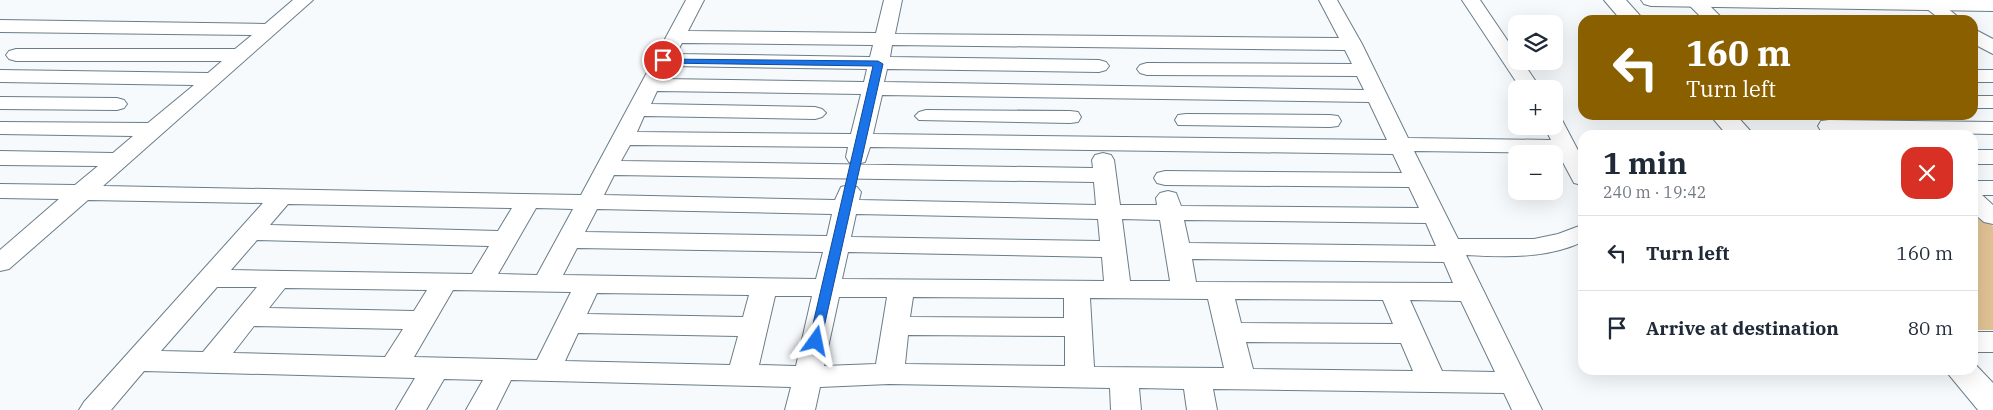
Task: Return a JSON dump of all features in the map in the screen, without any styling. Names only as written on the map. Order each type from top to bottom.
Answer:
[{"type":"street","points":[[0,263],[304,0]]},
{"type":"street","points":[[546,283],[695,0]]},
{"type":"street","points":[[800,410],[892,0]]},
{"type":"street","points":[[1328,0],[1352,44],[1527,410]]},
{"type":"street","points":[[1471,0],[1525,80]]},
{"type":"street","points":[[1614,0],[1628,15]]},
{"type":"street","points":[[1651,0],[1927,2],[1993,5]]},
{"type":"street","points":[[1694,0],[1710,15]]},
{"type":"street","points":[[1927,2],[1946,15]]},
{"type":"street","points":[[5,29],[57,27],[269,30]]},
{"type":"street","points":[[6,72],[57,27]]},
{"type":"street","points":[[676,37],[1352,44]]},
{"type":"street","points":[[1978,38],[1993,48]]},
{"type":"street","points":[[1096,42],[1103,91]]},
{"type":"street","points":[[1142,42],[1152,92]]},
{"type":"street","points":[[1978,53],[1993,53]]},
{"type":"street","points":[[6,72],[240,56]]},
{"type":"street","points":[[663,60],[1100,66]]},
{"type":"street","points":[[1147,68],[1364,70]]},
{"type":"street","points":[[6,72],[214,79]]},
{"type":"street","points":[[1978,76],[1993,76]]},
{"type":"street","points":[[88,129],[149,78]]},
{"type":"street","points":[[650,85],[1376,96]]},
{"type":"street","points":[[807,141],[821,87]]},
{"type":"street","points":[[922,142],[930,89]]},
{"type":"street","points":[[1069,91],[1072,144]]},
{"type":"street","points":[[1181,93],[1192,145]]},
{"type":"street","points":[[1319,95],[1341,146]]},
{"type":"street","points":[[1978,102],[1993,102]]},
{"type":"street","points":[[0,103],[118,104]]},
{"type":"street","points":[[638,110],[814,113]]},
{"type":"street","points":[[926,116],[1070,117]]},
{"type":"street","points":[[1186,120],[1330,121]]},
{"type":"street","points":[[1727,120],[1736,130]]},
{"type":"street","points":[[1829,125],[1993,128]]},
{"type":"street","points":[[0,128],[154,130]]},
{"type":"street","points":[[1559,135],[1578,171]]},
{"type":"street","points":[[622,138],[860,142],[1565,147]]},
{"type":"street","points":[[1101,144],[1118,290]]},
{"type":"street","points":[[1159,144],[1185,290]]},
{"type":"street","points":[[1978,157],[1993,157]]},
{"type":"street","points":[[0,158],[119,160]]},
{"type":"street","points":[[607,168],[1104,175]]},
{"type":"street","points":[[1165,178],[1417,180]]},
{"type":"street","points":[[1978,188],[1993,188]]},
{"type":"street","points":[[0,191],[1108,212],[1435,216]]},
{"type":"street","points":[[94,410],[282,196]]},
{"type":"street","points":[[480,282],[529,200]]},
{"type":"street","points":[[1978,204],[1993,217]]},
{"type":"street","points":[[250,232],[506,238]]},
{"type":"street","points":[[1178,251],[1451,251],[1520,248],[1564,242],[1578,235]]},
{"type":"street","points":[[569,240],[837,246],[1112,249]]},
{"type":"street","points":[[208,278],[828,288],[1470,292]]},
{"type":"street","points":[[209,364],[277,280]]},
{"type":"street","points":[[393,368],[445,282]]},
{"type":"street","points":[[546,371],[588,284]]},
{"type":"street","points":[[742,375],[764,287]]},
{"type":"street","points":[[889,374],[901,288]]},
{"type":"street","points":[[1077,290],[1080,376]]},
{"type":"street","points":[[1219,290],[1241,379]]},
{"type":"street","points":[[1392,292],[1432,382]]},
{"type":"street","points":[[247,317],[422,320]]},
{"type":"street","points":[[569,323],[754,327]]},
{"type":"street","points":[[896,326],[1078,327]]},
{"type":"street","points":[[1230,332],[1411,334]]},
{"type":"street","points":[[1978,342],[1993,342]]},
{"type":"street","points":[[136,362],[808,377],[889,374],[1515,383]]},
{"type":"street","points":[[410,410],[435,368]]},
{"type":"street","points":[[481,410],[502,370]]},
{"type":"street","points":[[1967,375],[1993,404]]},
{"type":"street","points":[[1124,377],[1126,410]]},
{"type":"street","points":[[1197,378],[1202,410]]},
{"type":"street","points":[[94,410],[102,410]]},
{"type":"shaded area","points":[[1978,214],[1993,226],[1993,330],[1978,330]]},
{"type":"route","points":[[663,60],[878,64],[816,341]]}]
